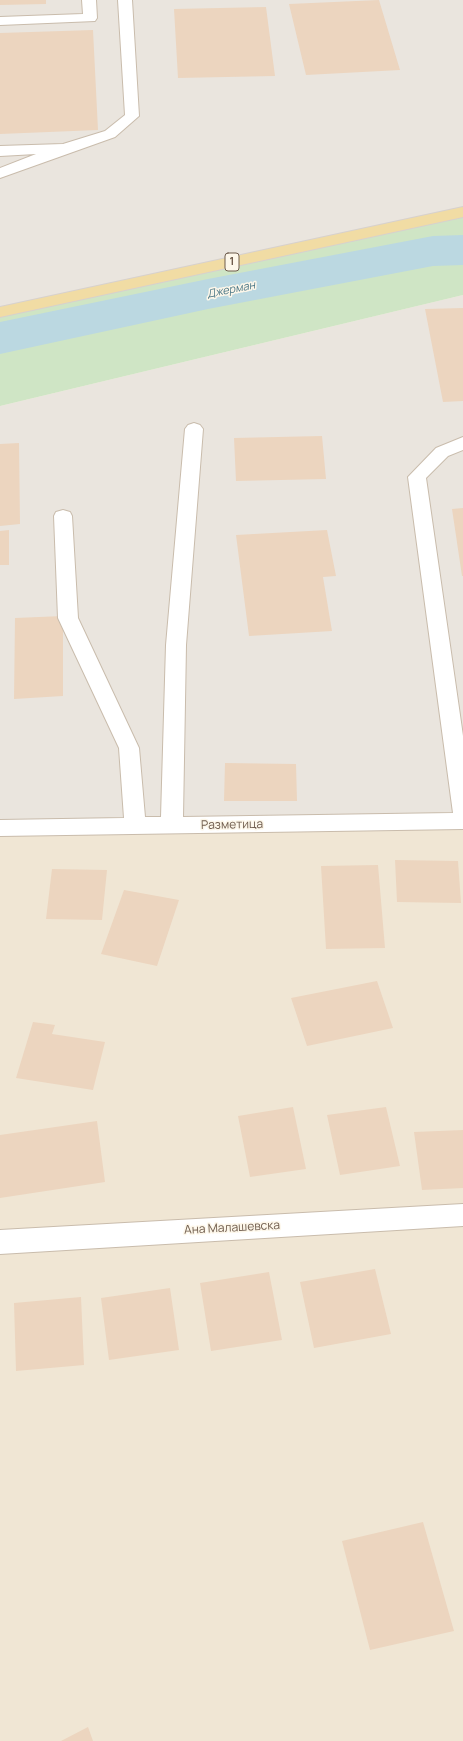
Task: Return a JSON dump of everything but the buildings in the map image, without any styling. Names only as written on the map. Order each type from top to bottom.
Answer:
[{"type":"main road","name":"1","points":[[0,312],[463,212]]},
{"type":"street","points":[[0,21],[90,18],[89,0]]},
{"type":"street","points":[[0,173],[64,149],[110,134],[132,116],[125,0]]},
{"type":"street","points":[[0,151],[64,149]]},
{"type":"street","points":[[172,825],[176,645],[194,428]]},
{"type":"street","points":[[463,443],[442,452],[417,477],[463,811]]},
{"type":"street","points":[[63,516],[68,618],[130,748],[135,826]]},
{"type":"street","name":"Разметица","points":[[0,828],[463,821]]},
{"type":"street","name":"Ана Малашевска","points":[[0,1242],[463,1215]]},
{"type":"shaded area","points":[[0,0],[463,0],[463,211],[0,311]]},
{"type":"shaded area","points":[[463,295],[463,821],[0,828],[0,406]]},
{"type":"shaded area","points":[[463,821],[463,1741],[0,1741],[0,828]]},
{"type":"green space","points":[[463,211],[463,295],[0,406],[0,311]]},
{"type":"waterway","name":"Джерман","points":[[0,338],[208,294],[433,251],[463,250]]}]
